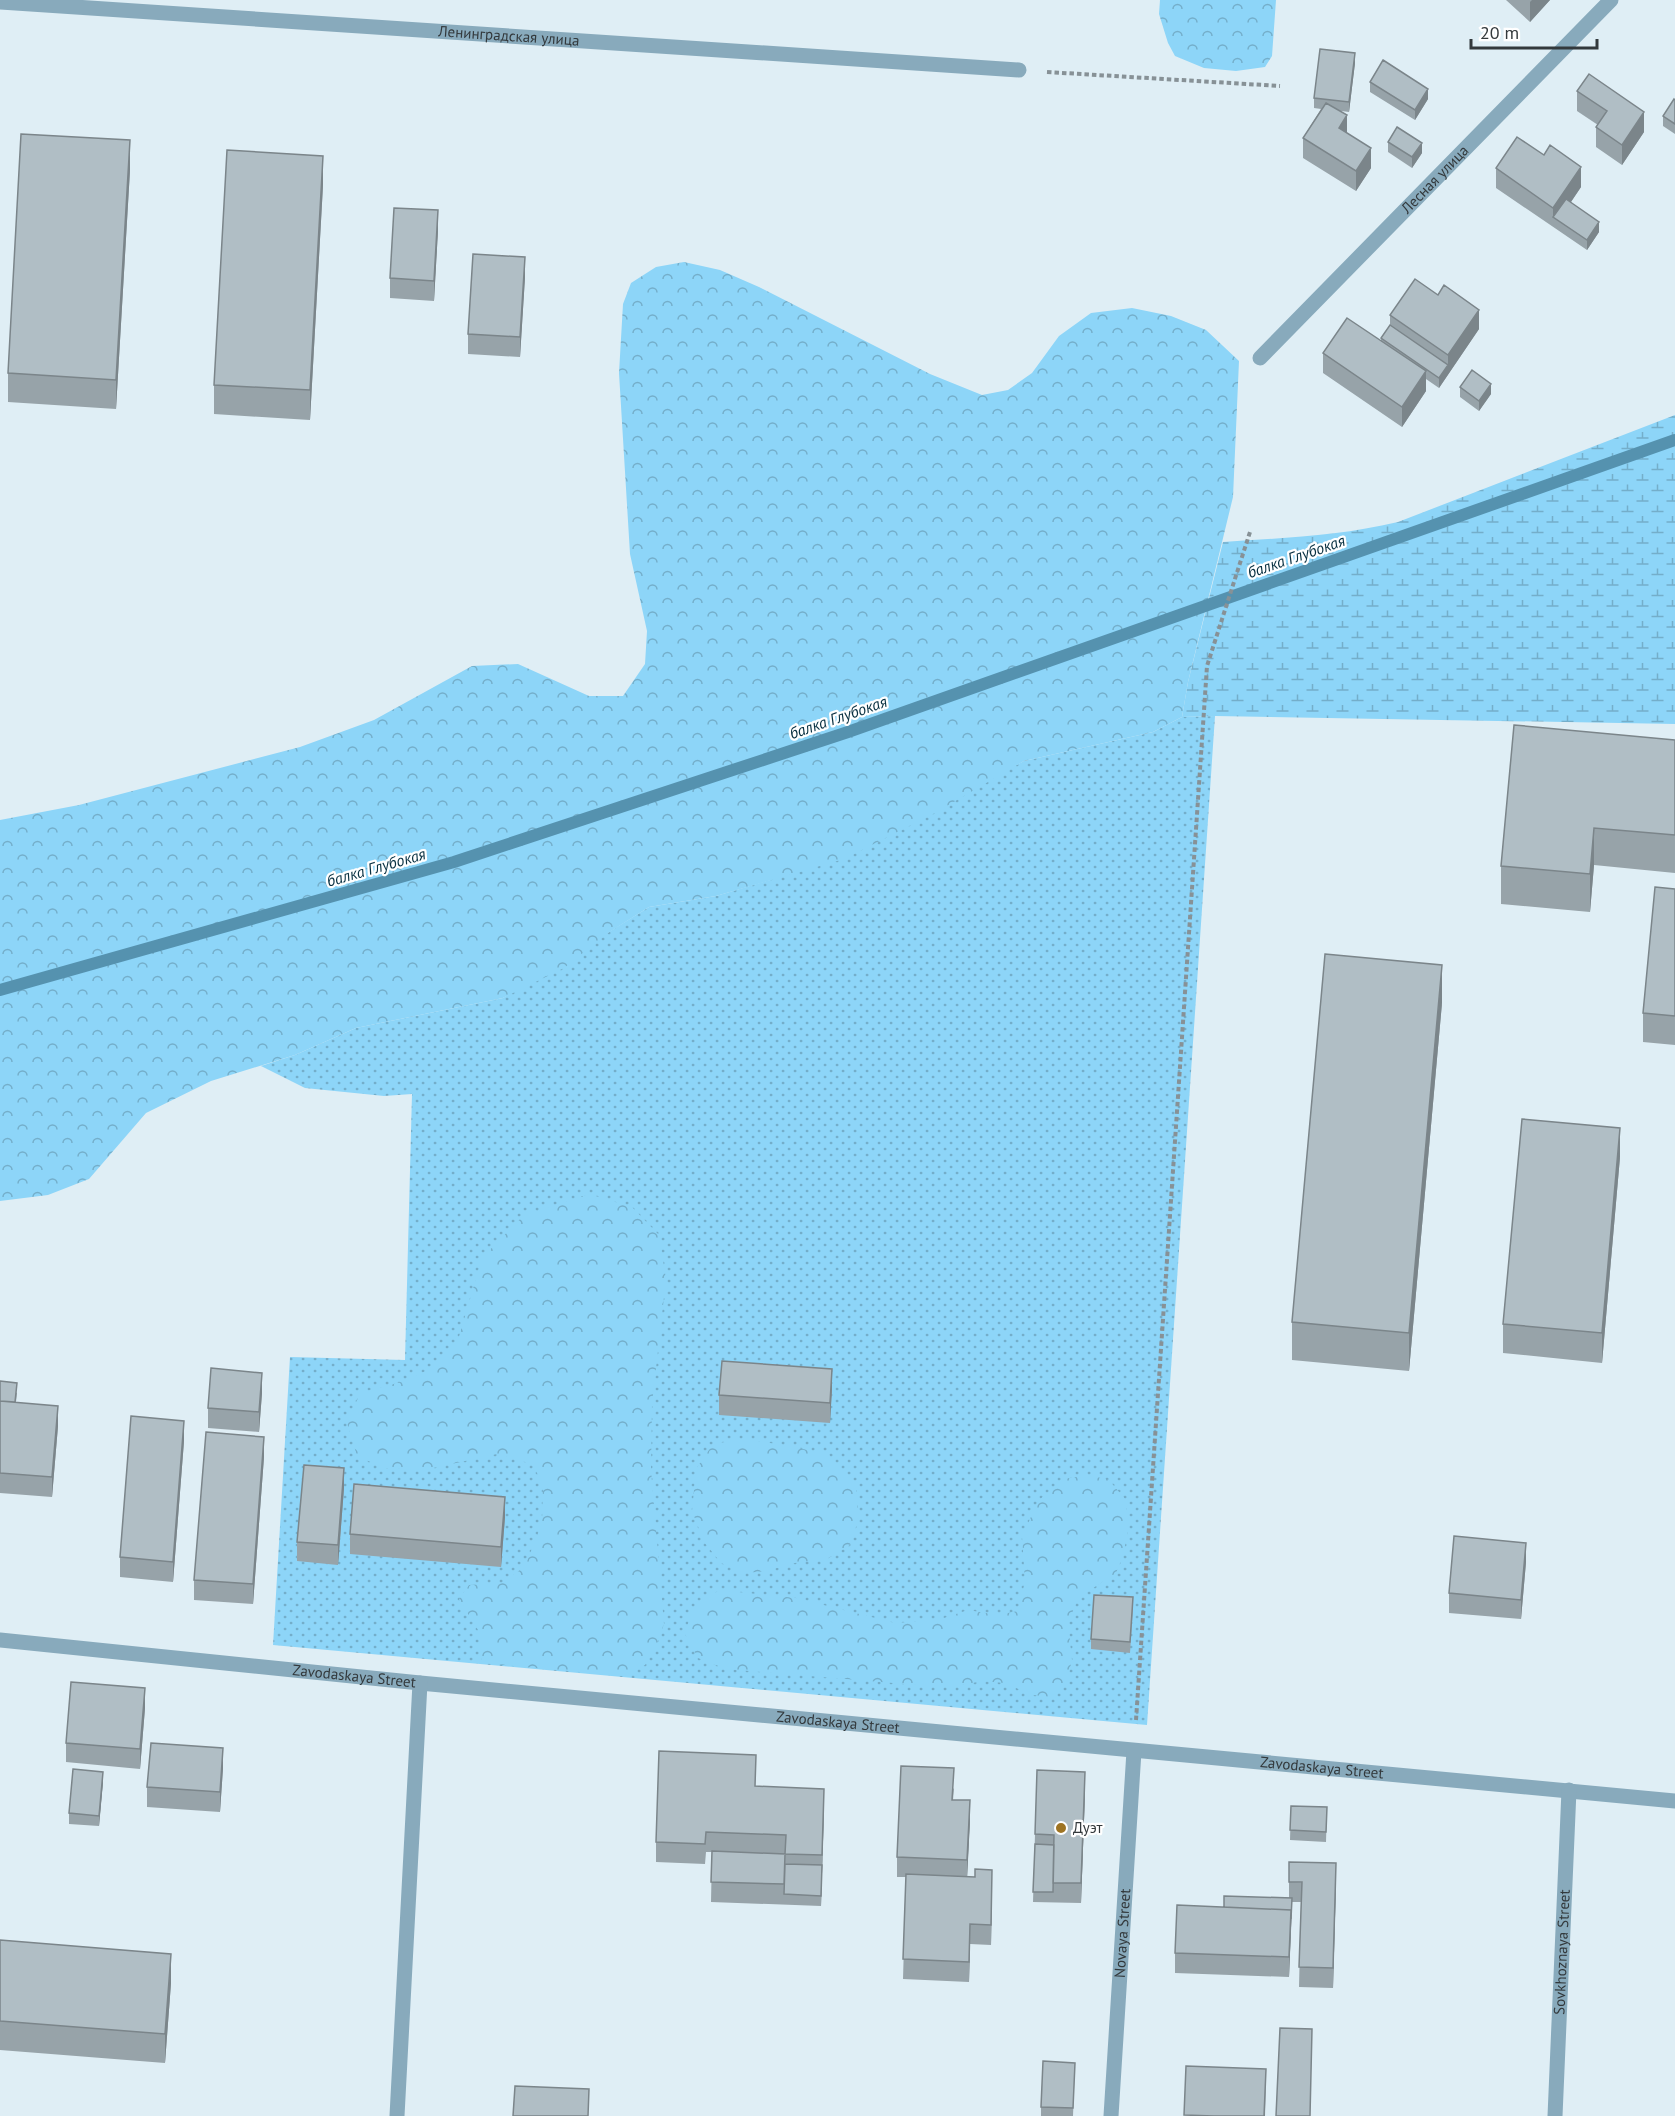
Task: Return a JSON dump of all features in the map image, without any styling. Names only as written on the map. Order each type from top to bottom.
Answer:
[{"type":"street","name":"Лесная улица","points":[[1260,358],[1611,0]]},
{"type":"street","name":"Ленинградская улица","points":[[0,2],[1019,70]]},
{"type":"street","name":"Zavodaskaya Street","points":[[0,1640],[420,1683],[1675,1801]]},
{"type":"street","points":[[397,2116],[420,1683]]},
{"type":"street","name":"Novaya Street","points":[[1111,2116],[1134,1751]]},
{"type":"street","name":"Sovkhoznaya Street","points":[[1555,2116],[1569,1790]]},
{"type":"path","points":[[1019,70],[1280,86]]},
{"type":"path","points":[[1134,1751],[1207,666],[1250,532]]},
{"type":"green space","points":[[1160,0],[1276,0],[1272,56],[1265,67],[1236,71],[1204,68],[1175,56],[1168,43],[1159,14]]},
{"type":"green space","points":[[684,262],[720,270],[759,287],[930,374],[982,395],[1008,390],[1032,373],[1059,336],[1091,313],[1132,308],[1171,316],[1206,330],[1239,361],[1233,497],[1188,682],[1182,717],[1153,732],[1024,761],[933,814],[844,859],[716,896],[649,907],[608,933],[564,968],[503,998],[356,1028],[295,1055],[211,1081],[146,1113],[89,1179],[48,1195],[0,1201],[0,820],[79,805],[300,747],[374,720],[472,666],[518,664],[589,696],[623,696],[645,664],[647,631],[630,554],[619,373],[623,304],[631,283],[656,267]]},
{"type":"green space","points":[[1675,415],[1675,724],[1182,717],[1188,682],[1223,542],[1333,533],[1398,522]]},
{"type":"green space","points":[[1215,716],[1147,1725],[273,1645],[290,1357],[405,1360],[412,1094],[384,1096],[305,1088],[261,1066],[295,1055],[356,1028],[503,998],[649,907],[716,896],[770,880],[1024,761],[1153,732],[1182,717]]},
{"type":"green space","points":[[589,1194],[632,1207],[659,1235],[666,1279],[652,1404],[651,1470],[664,1624],[655,1649],[645,1665],[623,1676],[482,1663],[478,1630],[459,1599],[469,1585],[503,1583],[525,1566],[542,1523],[543,1484],[532,1464],[497,1454],[424,1470],[384,1468],[357,1456],[347,1423],[360,1393],[401,1382],[435,1367],[458,1340],[482,1258],[524,1215]]},
{"type":"green space","points":[[743,1439],[829,1455],[856,1489],[859,1518],[850,1545],[827,1559],[795,1563],[766,1571],[745,1573],[721,1563],[704,1542],[692,1511],[696,1469],[713,1444]]},
{"type":"green space","points":[[1089,1475],[1109,1480],[1125,1499],[1129,1525],[1123,1556],[1116,1573],[1078,1598],[1068,1623],[1072,1660],[1067,1680],[1054,1697],[1033,1695],[1004,1683],[983,1681],[956,1686],[917,1685],[726,1669],[698,1658],[685,1634],[692,1610],[719,1590],[796,1598],[895,1623],[938,1620],[968,1610],[998,1615],[1018,1611],[1025,1581],[1022,1537],[1038,1501],[1063,1479]]},
{"type":"building","points":[[1320,49],[1355,53],[1349,102],[1314,98]]},
{"type":"building","points":[[1383,60],[1428,89],[1415,110],[1370,82]]},
{"type":"building","points":[[1589,74],[1644,112],[1622,145],[1596,127],[1607,111],[1577,91]]},
{"type":"building","points":[[1675,100],[1675,124],[1663,116]]},
{"type":"building","points":[[1326,103],[1347,115],[1339,128],[1371,148],[1356,171],[1303,138]]},
{"type":"building","points":[[1397,127],[1422,143],[1412,157],[1388,142]]},
{"type":"building","points":[[21,134],[130,140],[116,380],[8,373]]},
{"type":"building","points":[[1517,137],[1544,155],[1550,145],[1581,167],[1553,208],[1496,168]]},
{"type":"building","points":[[227,150],[323,156],[310,390],[214,385]]},
{"type":"building","points":[[1566,199],[1599,222],[1587,240],[1553,217]]},
{"type":"building","points":[[394,208],[438,210],[434,281],[390,278]]},
{"type":"building","points":[[473,254],[525,257],[520,337],[468,334]]},
{"type":"building","points":[[1415,279],[1438,295],[1444,285],[1479,310],[1448,355],[1390,315]]},
{"type":"building","points":[[1347,318],[1426,371],[1402,407],[1323,353]]},
{"type":"building","points":[[1390,325],[1448,365],[1439,378],[1381,338]]},
{"type":"building","points":[[1472,370],[1491,384],[1479,401],[1460,387]]},
{"type":"building","points":[[1514,725],[1675,740],[1675,835],[1594,828],[1590,874],[1501,866]]},
{"type":"building","points":[[1655,887],[1675,889],[1675,1016],[1643,1013]]},
{"type":"building","points":[[1325,954],[1442,965],[1409,1333],[1292,1322]]},
{"type":"building","points":[[1522,1119],[1620,1128],[1602,1333],[1503,1324]]},
{"type":"building","points":[[722,1361],[832,1369],[830,1403],[719,1395]]},
{"type":"building","points":[[211,1368],[262,1373],[259,1412],[208,1408]]},
{"type":"building","points":[[0,1381],[17,1383],[15,1402],[0,1401]]},
{"type":"building","points":[[0,1401],[58,1406],[52,1477],[0,1473]]},
{"type":"building","points":[[131,1416],[184,1421],[173,1562],[120,1557]]},
{"type":"building","points":[[206,1432],[264,1437],[253,1584],[194,1580]]},
{"type":"building","points":[[304,1465],[344,1468],[338,1545],[297,1542]]},
{"type":"building","points":[[354,1484],[505,1497],[501,1547],[350,1534]]},
{"type":"building","points":[[1454,1536],[1526,1543],[1521,1600],[1449,1593]]},
{"type":"building","points":[[1094,1595],[1133,1597],[1130,1642],[1091,1639]]},
{"type":"building","points":[[71,1682],[145,1688],[140,1749],[66,1743]]},
{"type":"building","points":[[151,1743],[223,1748],[220,1792],[147,1787]]},
{"type":"building","points":[[659,1751],[756,1755],[755,1786],[824,1789],[822,1855],[785,1854],[786,1835],[706,1832],[705,1844],[656,1842]]},
{"type":"building","points":[[901,1766],[954,1768],[952,1800],[970,1800],[967,1860],[897,1857]]},
{"type":"building","points":[[73,1769],[103,1772],[99,1816],[69,1813]]},
{"type":"building","points":[[1037,1770],[1085,1772],[1081,1883],[1053,1883],[1054,1835],[1035,1834]]},
{"type":"building","points":[[1291,1806],[1327,1807],[1326,1832],[1290,1830]]},
{"type":"building","points":[[1035,1844],[1054,1845],[1053,1892],[1033,1892]]},
{"type":"building","points":[[712,1851],[785,1854],[784,1884],[711,1882]]},
{"type":"building","points":[[1289,1862],[1336,1863],[1333,1968],[1299,1967],[1302,1882],[1289,1882]]},
{"type":"building","points":[[785,1864],[822,1865],[821,1896],[784,1894]]},
{"type":"building","points":[[975,1869],[992,1870],[991,1925],[970,1924],[969,1962],[903,1959],[906,1874],[975,1877]]},
{"type":"building","points":[[1224,1896],[1292,1898],[1291,1919],[1291,1910],[1224,1907]]},
{"type":"building","points":[[1177,1905],[1291,1910],[1289,1957],[1175,1953]]},
{"type":"building","points":[[0,1940],[171,1954],[165,2034],[0,2021]]},
{"type":"building","points":[[1280,2028],[1312,2029],[1310,2116],[1276,2116]]},
{"type":"building","points":[[1043,2061],[1075,2063],[1073,2108],[1041,2107]]},
{"type":"building","points":[[1186,2066],[1266,2069],[1264,2116],[1184,2115]]},
{"type":"building","points":[[515,2086],[589,2089],[588,2116],[513,2116]]},
{"type":"waterway","name":"балка Глубокая","points":[[0,990],[454,862],[848,732],[1675,440]]},
{"type":"place","name":"Дуэт","points":[[1061,1828]]}]
